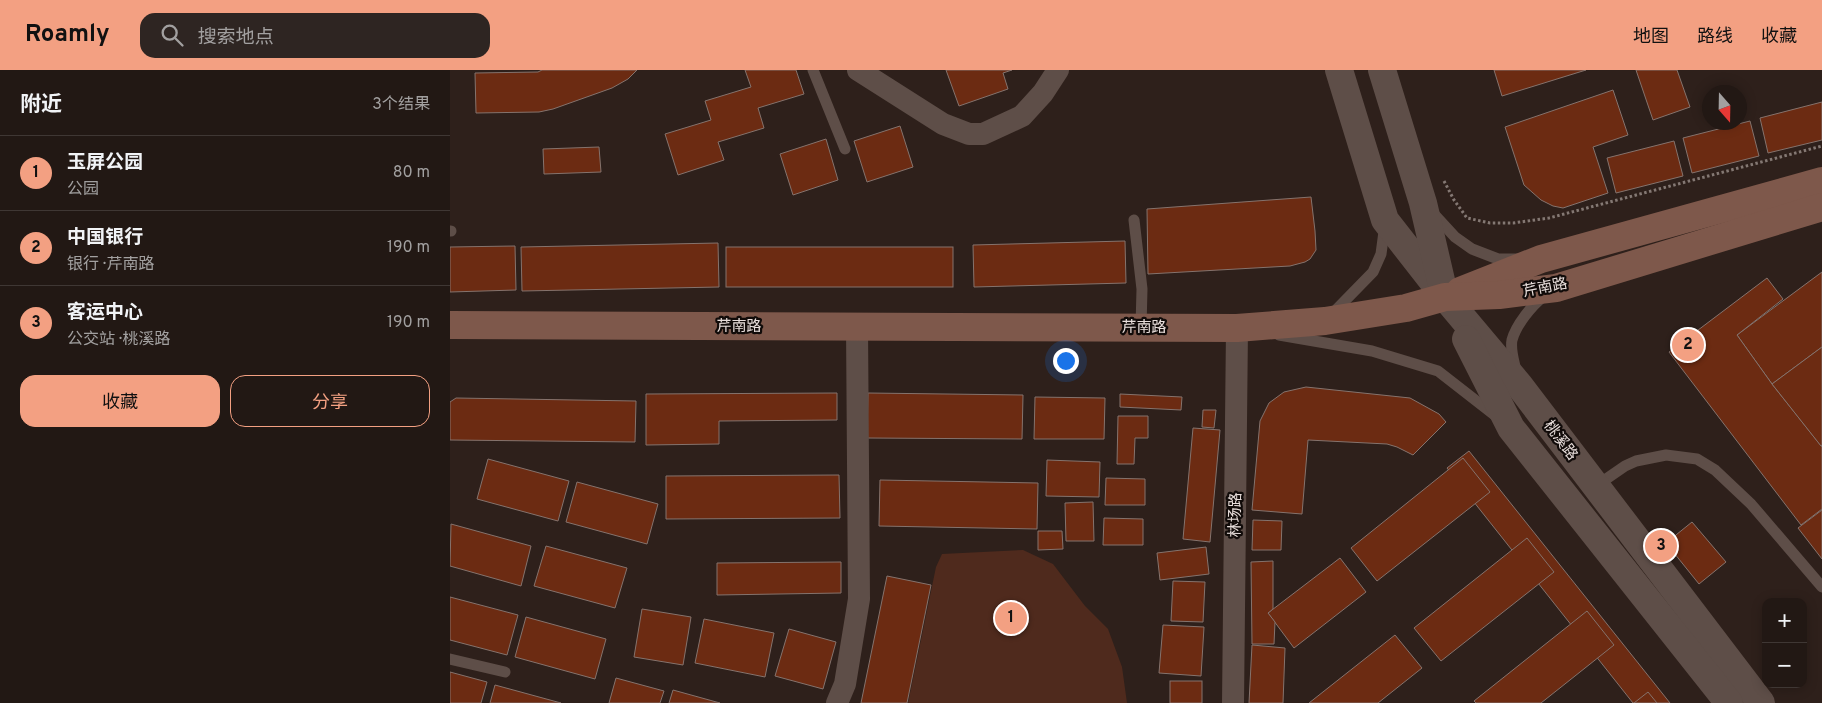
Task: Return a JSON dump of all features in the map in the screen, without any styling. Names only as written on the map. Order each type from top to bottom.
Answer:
[{"type":"main road","points":[[1445,297],[1541,259],[1822,181]]},
{"type":"main road","name":"芹南路","points":[[450,325],[1237,328],[1325,320],[1406,308],[1445,297],[1499,295],[1556,288],[1822,207]]},
{"type":"street","points":[[858,70],[943,124],[969,134],[983,134],[1022,116],[1043,93],[1058,70]]},
{"type":"street","points":[[1339,70],[1385,220],[1445,297]]},
{"type":"street","points":[[1382,70],[1423,203],[1445,297]]},
{"type":"street","name":"桃溪路","points":[[1445,297],[1519,385],[1761,703]]},
{"type":"street","name":"桃溪路","points":[[1445,297],[1511,428],[1729,703]]},
{"type":"street","points":[[837,703],[845,684],[859,599],[857,326]]},
{"type":"street","name":"林场路","points":[[1232,703],[1237,328]]},
{"type":"lane","points":[[812,70],[845,149]]},
{"type":"lane","points":[[1423,203],[1455,237],[1472,249],[1498,258],[1541,259]]},
{"type":"lane","points":[[1134,220],[1142,289],[1141,327]]},
{"type":"lane","points":[[1325,320],[1373,272],[1381,254],[1385,220]]},
{"type":"lane","points":[[1519,385],[1512,350],[1512,339],[1533,304],[1556,288]]},
{"type":"lane","name":"桃溪路","points":[[1237,328],[1372,351],[1438,371],[1511,428]]},
{"type":"lane","points":[[1596,486],[1625,466],[1636,461],[1666,455],[1697,459],[1715,470],[1751,504],[1822,587]]},
{"type":"lane","points":[[450,659],[505,672]]},
{"type":"path","points":[[1441,176],[1454,200],[1467,218],[1490,223],[1513,223],[1549,218],[1822,146]]},
{"type":"shaded area","points":[[1023,550],[1053,564],[1085,606],[1108,629],[1122,667],[1127,703],[908,703],[936,567],[942,554]]},
{"type":"building","points":[[542,70],[637,70],[628,79],[612,88],[553,109],[539,112],[476,113],[475,73],[538,72]]},
{"type":"building","points":[[745,70],[796,70],[804,94],[758,108],[764,128],[718,142],[724,160],[678,175],[665,134],[711,120],[705,101],[751,87]]},
{"type":"building","points":[[946,70],[1012,70],[1003,73],[1008,89],[959,106]]},
{"type":"building","points":[[1494,70],[1586,70],[1502,96]]},
{"type":"building","points":[[1636,70],[1677,70],[1690,107],[1653,120]]},
{"type":"building","points":[[1613,90],[1628,135],[1593,147],[1608,193],[1563,208],[1553,206],[1541,200],[1524,185],[1505,127]]},
{"type":"building","points":[[1822,102],[1822,140],[1768,153],[1760,118]]},
{"type":"building","points":[[1750,121],[1759,156],[1692,173],[1683,138],[1715,130],[1747,130],[1747,122]]},
{"type":"building","points":[[900,126],[913,167],[867,182],[854,141]]},
{"type":"building","points":[[826,139],[838,180],[793,195],[780,154]]},
{"type":"building","points":[[1674,141],[1683,176],[1616,193],[1607,158]]},
{"type":"building","points":[[599,147],[601,172],[544,174],[543,149]]},
{"type":"building","points":[[1311,197],[1316,250],[1310,259],[1305,262],[1290,266],[1148,274],[1147,209]]},
{"type":"building","points":[[1125,241],[1126,283],[974,287],[973,245]]},
{"type":"building","points":[[718,243],[719,287],[522,291],[521,247]]},
{"type":"building","points":[[515,246],[516,290],[450,292],[450,247]]},
{"type":"building","points":[[726,247],[953,247],[953,287],[726,287]]},
{"type":"building","points":[[1822,272],[1822,347],[1772,384],[1737,335]]},
{"type":"building","points":[[1767,278],[1783,299],[1737,335],[1772,384],[1822,447],[1822,509],[1801,525],[1669,352]]},
{"type":"building","points":[[1822,347],[1822,445],[1821,446],[1772,384]]},
{"type":"building","points":[[1306,387],[1410,398],[1439,414],[1446,422],[1413,455],[1387,444],[1308,440],[1302,514],[1252,510],[1260,421],[1269,403],[1284,392]]},
{"type":"building","points":[[837,393],[837,420],[719,421],[719,444],[646,445],[646,394]]},
{"type":"building","points":[[868,393],[1023,395],[1022,439],[867,438]]},
{"type":"building","points":[[1120,394],[1182,397],[1181,410],[1120,407]]},
{"type":"building","points":[[1035,397],[1105,398],[1104,439],[1034,439]]},
{"type":"building","points":[[456,398],[636,401],[635,442],[450,440],[450,402]]},
{"type":"building","points":[[1203,410],[1216,410],[1214,428],[1202,427]]},
{"type":"building","points":[[1118,416],[1148,416],[1148,438],[1135,438],[1134,464],[1117,464]]},
{"type":"building","points":[[1193,428],[1220,430],[1210,542],[1183,539]]},
{"type":"building","points":[[1469,451],[1670,703],[1633,703],[1447,468]]},
{"type":"building","points":[[1463,458],[1490,492],[1377,581],[1351,548]]},
{"type":"building","points":[[488,459],[569,481],[558,521],[477,499]]},
{"type":"building","points":[[1047,460],[1100,462],[1099,497],[1046,496]]},
{"type":"building","points":[[839,475],[840,518],[666,519],[666,476]]},
{"type":"building","points":[[1106,478],[1145,479],[1145,505],[1105,505]]},
{"type":"building","points":[[880,480],[1038,483],[1037,529],[879,526]]},
{"type":"building","points":[[577,482],[658,504],[647,544],[566,522]]},
{"type":"building","points":[[1093,502],[1094,541],[1066,541],[1065,503]]},
{"type":"building","points":[[1822,510],[1822,559],[1798,528]]},
{"type":"building","points":[[1104,518],[1143,519],[1143,545],[1103,545]]},
{"type":"building","points":[[1253,520],[1282,521],[1281,550],[1252,550]]},
{"type":"building","points":[[1692,522],[1726,562],[1699,584],[1666,543]]},
{"type":"building","points":[[451,524],[531,546],[521,586],[450,566]]},
{"type":"building","points":[[1038,531],[1062,531],[1063,549],[1038,550]]},
{"type":"building","points":[[1527,538],[1554,572],[1441,661],[1414,628]]},
{"type":"building","points":[[546,546],[627,568],[615,608],[534,586]]},
{"type":"building","points":[[1206,547],[1209,574],[1160,580],[1157,553]]},
{"type":"building","points":[[1340,558],[1366,592],[1294,648],[1268,613]]},
{"type":"building","points":[[1273,561],[1273,609],[1268,613],[1275,622],[1274,644],[1252,644],[1251,562]]},
{"type":"building","points":[[841,562],[841,593],[717,595],[717,563]]},
{"type":"building","points":[[887,576],[931,585],[907,703],[861,703]]},
{"type":"building","points":[[1173,581],[1205,582],[1203,622],[1171,621]]},
{"type":"building","points":[[450,597],[518,615],[507,655],[450,640]]},
{"type":"building","points":[[642,609],[691,617],[683,665],[634,657]]},
{"type":"building","points":[[1587,611],[1614,645],[1541,703],[1476,703],[1474,701]]},
{"type":"building","points":[[526,617],[606,639],[595,679],[515,657]]},
{"type":"building","points":[[704,619],[774,633],[765,677],[695,663]]},
{"type":"building","points":[[1163,625],[1204,627],[1201,676],[1159,673]]},
{"type":"building","points":[[789,629],[836,642],[823,689],[775,676]]},
{"type":"building","points":[[1395,635],[1422,668],[1378,703],[1309,703]]},
{"type":"building","points":[[1252,645],[1285,648],[1283,703],[1249,703]]},
{"type":"building","points":[[450,672],[487,682],[481,703],[450,703]]},
{"type":"building","points":[[616,678],[664,691],[660,703],[609,703]]},
{"type":"building","points":[[1170,681],[1202,681],[1202,703],[1170,703]]},
{"type":"building","points":[[495,685],[561,703],[490,703]]},
{"type":"building","points":[[673,690],[720,703],[669,703]]},
{"type":"building","points":[[1648,692],[1657,703],[1634,703]]},
{"type":"place","name":"中国银行","points":[[1688,345]]},
{"type":"place","name":"客运中心","points":[[1661,546]]},
{"type":"place","name":"玉屏公园","points":[[1011,618]]}]
